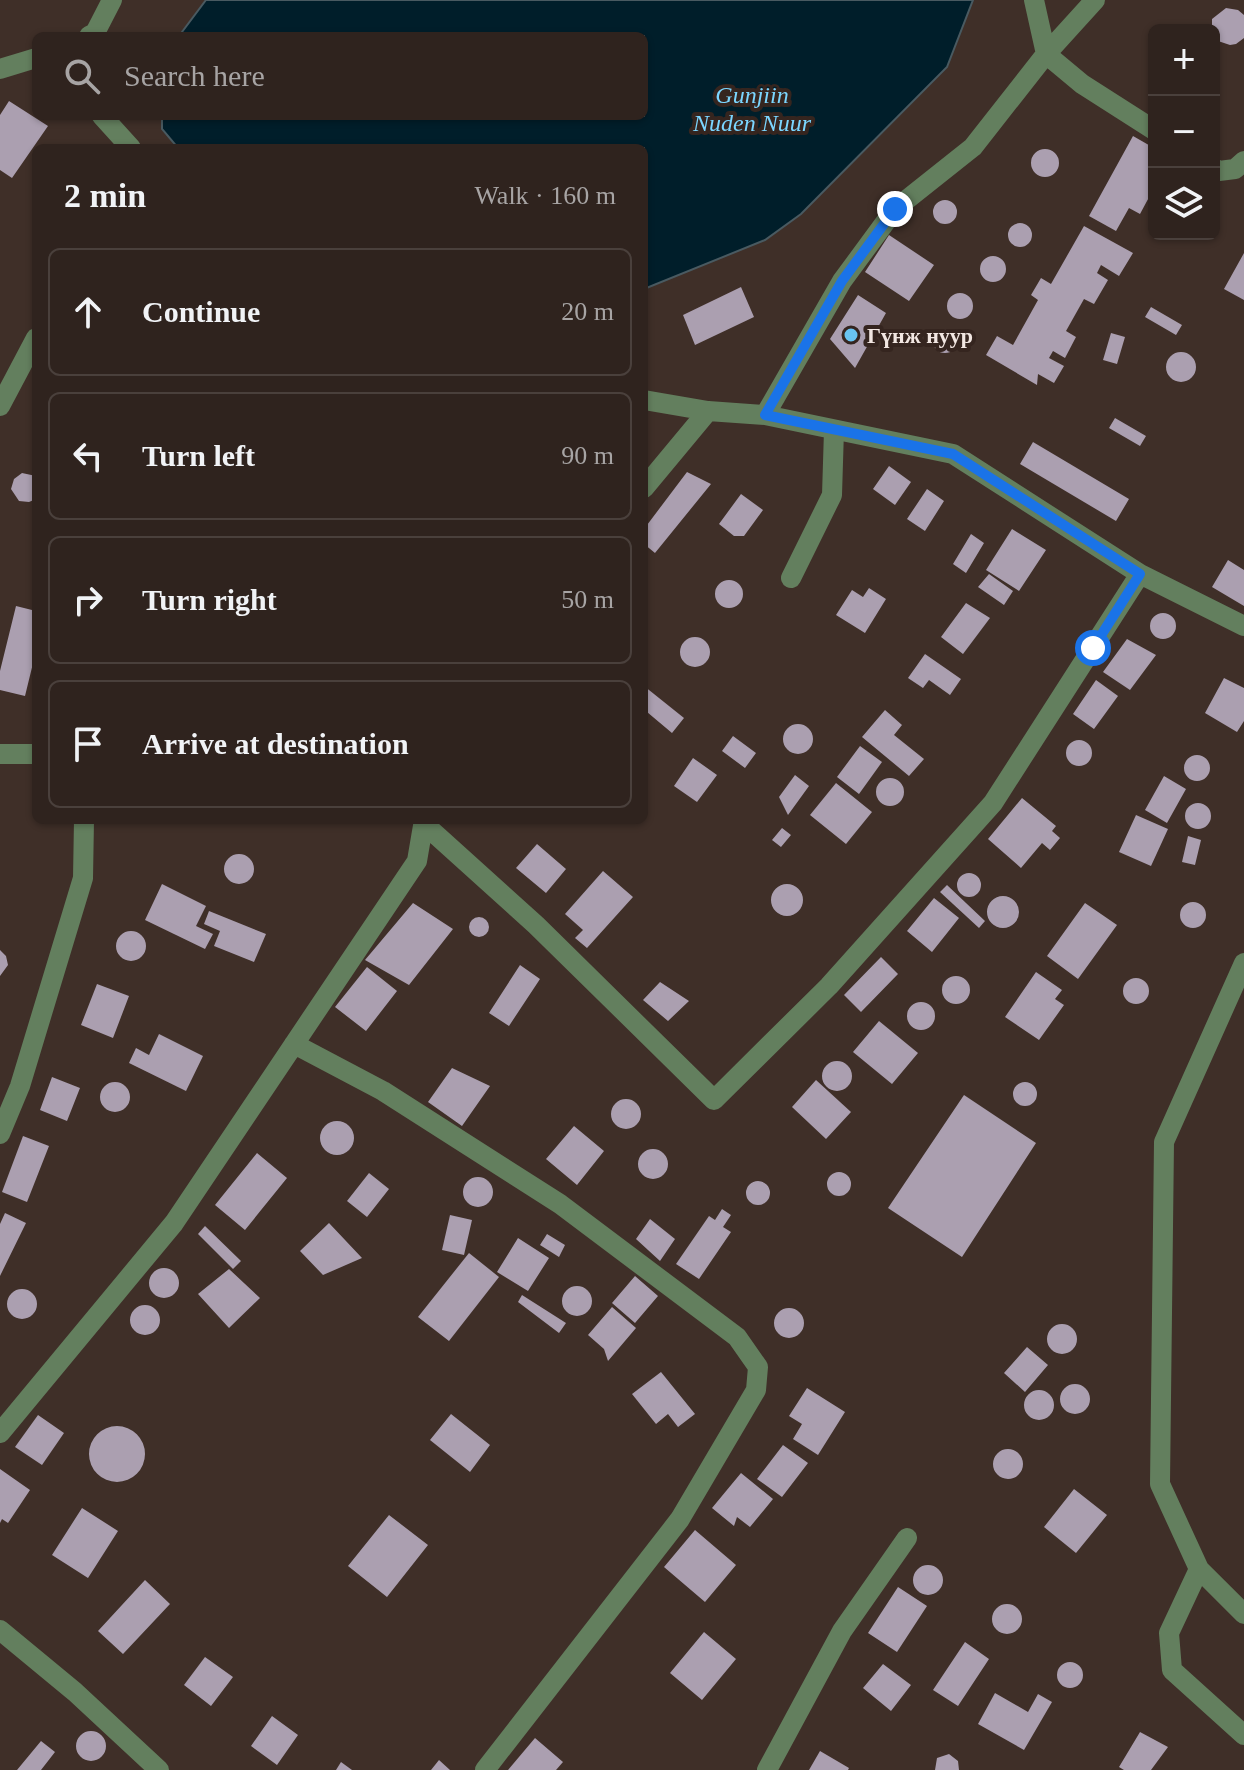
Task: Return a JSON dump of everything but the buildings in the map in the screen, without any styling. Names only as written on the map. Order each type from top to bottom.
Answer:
[{"type":"street","points":[[96,32],[112,0]]},
{"type":"street","points":[[1034,0],[1046,54],[1082,84],[1148,126]]},
{"type":"street","points":[[765,415],[842,281],[895,209],[973,147],[1046,54],[1095,0]]},
{"type":"street","points":[[0,69],[32,59]]},
{"type":"street","points":[[106,120],[127,144]]},
{"type":"street","points":[[1220,171],[1235,169],[1244,161]]},
{"type":"street","points":[[0,406],[32,346]]},
{"type":"street","points":[[648,401],[708,411],[765,415],[953,454],[1140,574],[1244,626]]},
{"type":"street","points":[[648,483],[708,411]]},
{"type":"street","points":[[791,578],[832,495],[834,430]]},
{"type":"street","points":[[426,824],[536,925],[714,1100],[829,986],[993,803],[1140,574]]},
{"type":"street","points":[[0,754],[32,754]]},
{"type":"street","points":[[0,1134],[20,1086],[83,878],[84,824]]},
{"type":"street","points":[[0,1433],[174,1223],[417,861],[424,824]]},
{"type":"street","points":[[1244,963],[1164,1142],[1160,1484],[1199,1569],[1244,1614]]},
{"type":"street","points":[[294,1044],[383,1091],[560,1204],[737,1337],[758,1367],[756,1390],[680,1519],[485,1770]]},
{"type":"street","points":[[767,1770],[842,1631],[907,1538]]},
{"type":"street","points":[[1199,1569],[1169,1633],[1172,1670],[1244,1735]]},
{"type":"street","points":[[0,1630],[75,1692],[159,1770]]},
{"type":"water","name":"Gunjiin Nuden Nuur","points":[[206,0],[973,0],[947,67],[801,214],[765,240],[648,287],[648,144],[175,144],[162,129],[162,120],[648,120],[648,32],[182,32]]},
{"type":"place","name":"Гүнж нуур","points":[[851,335]]},
{"type":"route","points":[[895,209],[842,281],[765,415],[953,454],[1140,574],[1093,648]]}]
